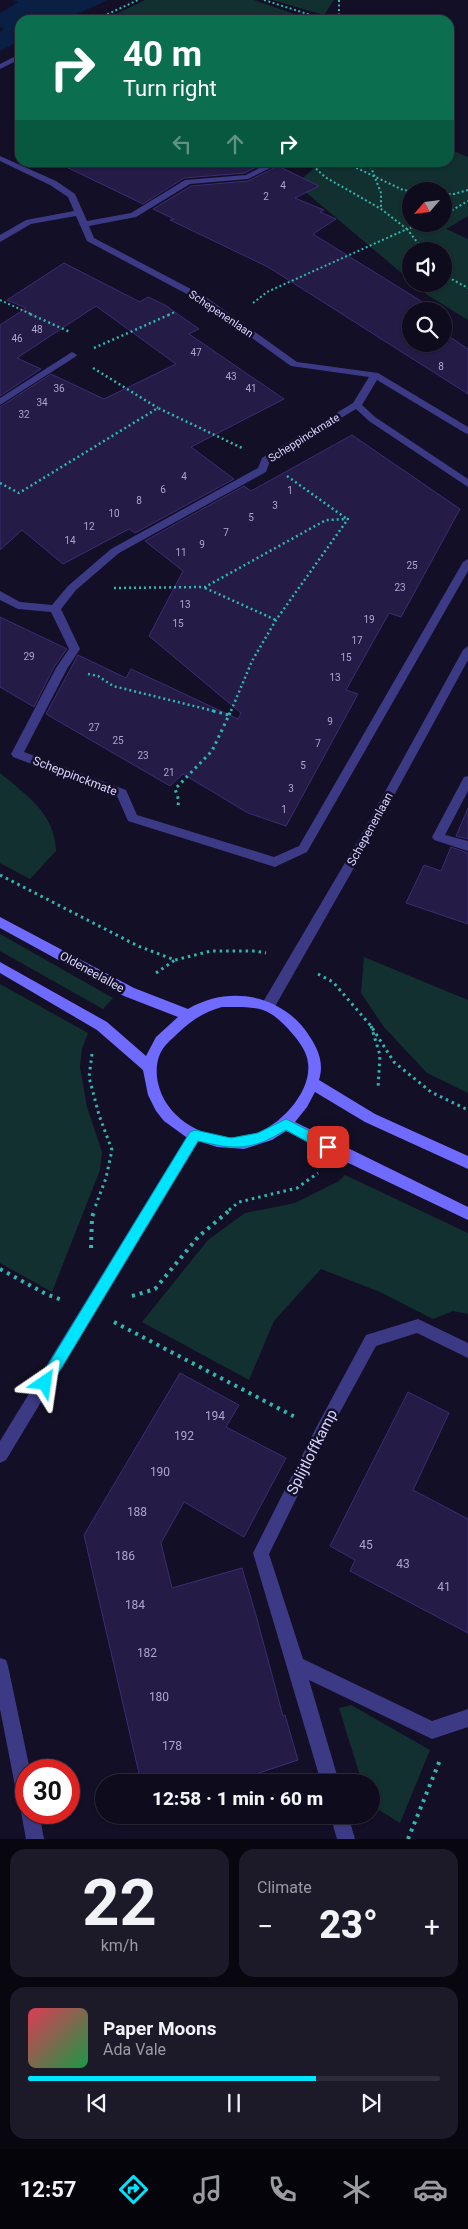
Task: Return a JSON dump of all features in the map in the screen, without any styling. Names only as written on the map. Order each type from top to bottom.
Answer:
[{"type":"main road","name":"Oldeneelallee","points":[[0,922],[130,992],[188,1015]]},
{"type":"main road","points":[[0,967],[102,1026],[149,1067]]},
{"type":"main road","points":[[222,1002],[244,1002],[268,1006],[294,1026],[310,1046],[316,1063],[312,1083],[302,1106],[286,1124],[260,1138],[231,1143],[195,1135],[173,1123],[160,1108],[152,1090],[149,1067],[158,1044],[188,1015],[207,1005],[222,1002]]},
{"type":"main road","points":[[312,1083],[370,1118],[468,1163]]},
{"type":"main road","points":[[286,1124],[343,1154],[468,1214]]},
{"type":"street","points":[[0,67],[15,59]]},
{"type":"street","name":"Schepenenlaan","points":[[0,158],[15,165]]},
{"type":"street","name":"Schepenenlaan","points":[[19,167],[53,183],[72,196],[90,239],[203,299],[231,321],[294,364],[375,375],[468,431]]},
{"type":"street","points":[[83,224],[133,215],[188,182],[248,177],[268,167]]},
{"type":"street","points":[[0,239],[29,222],[79,213]]},
{"type":"street","points":[[0,402],[72,355]]},
{"type":"street","name":"Scheppinckmate","points":[[375,375],[358,405],[265,460],[263,470],[115,552],[72,588],[55,609],[75,649],[62,668],[17,754],[122,793],[132,818],[275,862],[303,849],[468,562]]},
{"type":"street","points":[[358,405],[372,419],[468,484]]},
{"type":"street","points":[[0,595],[18,605],[55,609]]},
{"type":"street","name":"Schepenenlaan","points":[[268,1006],[363,842],[468,650]]},
{"type":"street","points":[[468,780],[438,838],[468,846]]},
{"type":"street","points":[[0,1455],[195,1135]]},
{"type":"street","name":"Splijtloffkamp","points":[[328,1774],[262,1553],[322,1431],[372,1340],[418,1326],[468,1351]]},
{"type":"street","points":[[0,1666],[19,1759]]},
{"type":"street","points":[[296,1666],[432,1730],[462,1719]]},
{"type":"street","points":[[32,1824],[35,1839]]},
{"type":"street","points":[[342,1824],[346,1839]]},
{"type":"path","points":[[106,15],[138,0]]},
{"type":"path","points":[[264,0],[309,15]]},
{"type":"path","points":[[339,0],[340,15]]},
{"type":"path","points":[[314,167],[325,177],[381,208],[402,224]]},
{"type":"path","points":[[354,167],[402,190]]},
{"type":"path","points":[[371,167],[382,201],[381,208]]},
{"type":"path","points":[[452,193],[468,190]]},
{"type":"path","points":[[452,210],[468,201]]},
{"type":"path","points":[[231,321],[267,292],[402,230]]},
{"type":"path","points":[[452,279],[468,288]]},
{"type":"path","points":[[72,355],[103,346],[203,299]]},
{"type":"path","points":[[0,300],[76,335]]},
{"type":"path","points":[[94,342],[103,346]]},
{"type":"path","points":[[72,355],[158,408],[265,460],[348,519]]},
{"type":"path","points":[[0,483],[19,493],[158,408]]},
{"type":"path","points":[[205,587],[326,520],[348,519]]},
{"type":"path","points":[[171,829],[179,801],[175,788],[212,751],[252,661],[276,620],[348,519]]},
{"type":"path","points":[[72,588],[205,587],[276,620]]},
{"type":"path","points":[[62,668],[98,676],[112,686],[229,715]]},
{"type":"path","points":[[130,992],[174,960]]},
{"type":"path","points":[[91,1254],[92,1217],[106,1178],[112,1150],[89,1077],[92,1050],[102,1026]]},
{"type":"path","points":[[370,1118],[378,1093],[380,1055],[371,1026]]},
{"type":"path","points":[[90,1310],[155,1289],[198,1237],[239,1202],[297,1188],[343,1154]]},
{"type":"path","points":[[0,1268],[46,1294],[90,1310],[322,1431]]},
{"type":"path","points":[[408,1839],[462,1719]]},
{"type":"green space","points":[[145,0],[254,0],[297,15],[114,15]]},
{"type":"green space","points":[[272,0],[334,0],[324,15]]},
{"type":"green space","points":[[454,151],[468,157],[468,216],[452,225],[452,182],[402,182],[402,232],[452,232],[468,239],[468,320],[452,310],[452,302],[439,302],[424,292],[452,292],[452,242],[402,242],[402,273],[296,184],[314,167],[454,167]]},
{"type":"green space","points":[[0,773],[29,797],[45,815],[54,838],[56,851],[30,879],[0,863]]},
{"type":"green space","points":[[0,934],[113,998],[103,1009],[0,951]]},
{"type":"green space","points":[[364,957],[468,1000],[468,1093],[427,1073],[384,1027],[361,993]]},
{"type":"green space","points":[[0,984],[88,1033],[82,1049],[80,1067],[87,1107],[102,1152],[100,1170],[52,1292],[0,1263]]},
{"type":"green space","points":[[345,1175],[468,1233],[468,1314],[453,1311],[433,1319],[380,1292],[321,1269],[274,1321],[249,1380],[142,1322],[208,1240],[245,1213],[295,1203],[339,1181]]},
{"type":"green space","points":[[351,1705],[430,1750],[400,1823],[380,1811],[380,1774],[360,1774],[339,1708]]},
{"type":"water","points":[[13,0],[108,0],[75,15],[15,15],[15,44],[0,51],[0,32],[4,29],[0,27],[0,13],[18,2]]},
{"type":"building","points":[[66,167],[256,167],[245,173],[184,178],[143,204]]},
{"type":"building","points":[[276,167],[280,167],[319,186],[295,198],[324,210],[320,212],[336,219],[313,234],[402,289],[402,292],[406,292],[423,302],[402,302],[402,352],[452,352],[452,338],[468,349],[468,394],[268,267],[170,220],[174,219],[153,209],[191,186],[248,181]]},
{"type":"building","points":[[64,263],[140,302],[148,297],[165,305],[199,329],[189,334],[284,399],[191,447],[234,479],[135,533],[129,529],[63,564],[22,530],[0,550],[0,407],[51,374],[104,399],[176,364],[96,306],[17,358],[41,369],[0,396],[0,325],[26,308],[7,300]]},
{"type":"building","points":[[352,435],[460,509],[401,617],[389,613],[346,690],[358,694],[286,826],[248,813],[183,774],[170,786],[46,714],[78,655],[126,678],[131,669],[238,719],[241,713],[149,636],[183,571],[145,541],[244,486],[251,491]]},
{"type":"building","points":[[0,617],[67,649],[54,667],[34,707],[0,687]]},
{"type":"building","points":[[468,808],[468,839],[456,836]]},
{"type":"building","points":[[451,847],[468,853],[468,924],[406,903],[424,865],[441,871]]},
{"type":"building","points":[[180,1373],[239,1405],[226,1427],[286,1458],[244,1537],[184,1502],[161,1543],[172,1588],[242,1568],[283,1716],[285,1715],[298,1760],[256,1774],[139,1774],[84,1535]]},
{"type":"building","points":[[408,1392],[449,1413],[413,1490],[468,1519],[468,1633],[350,1571],[355,1560],[330,1546]]},
{"type":"route","points":[[45,1383],[195,1135],[231,1143],[260,1138],[286,1124],[328,1147]]}]
